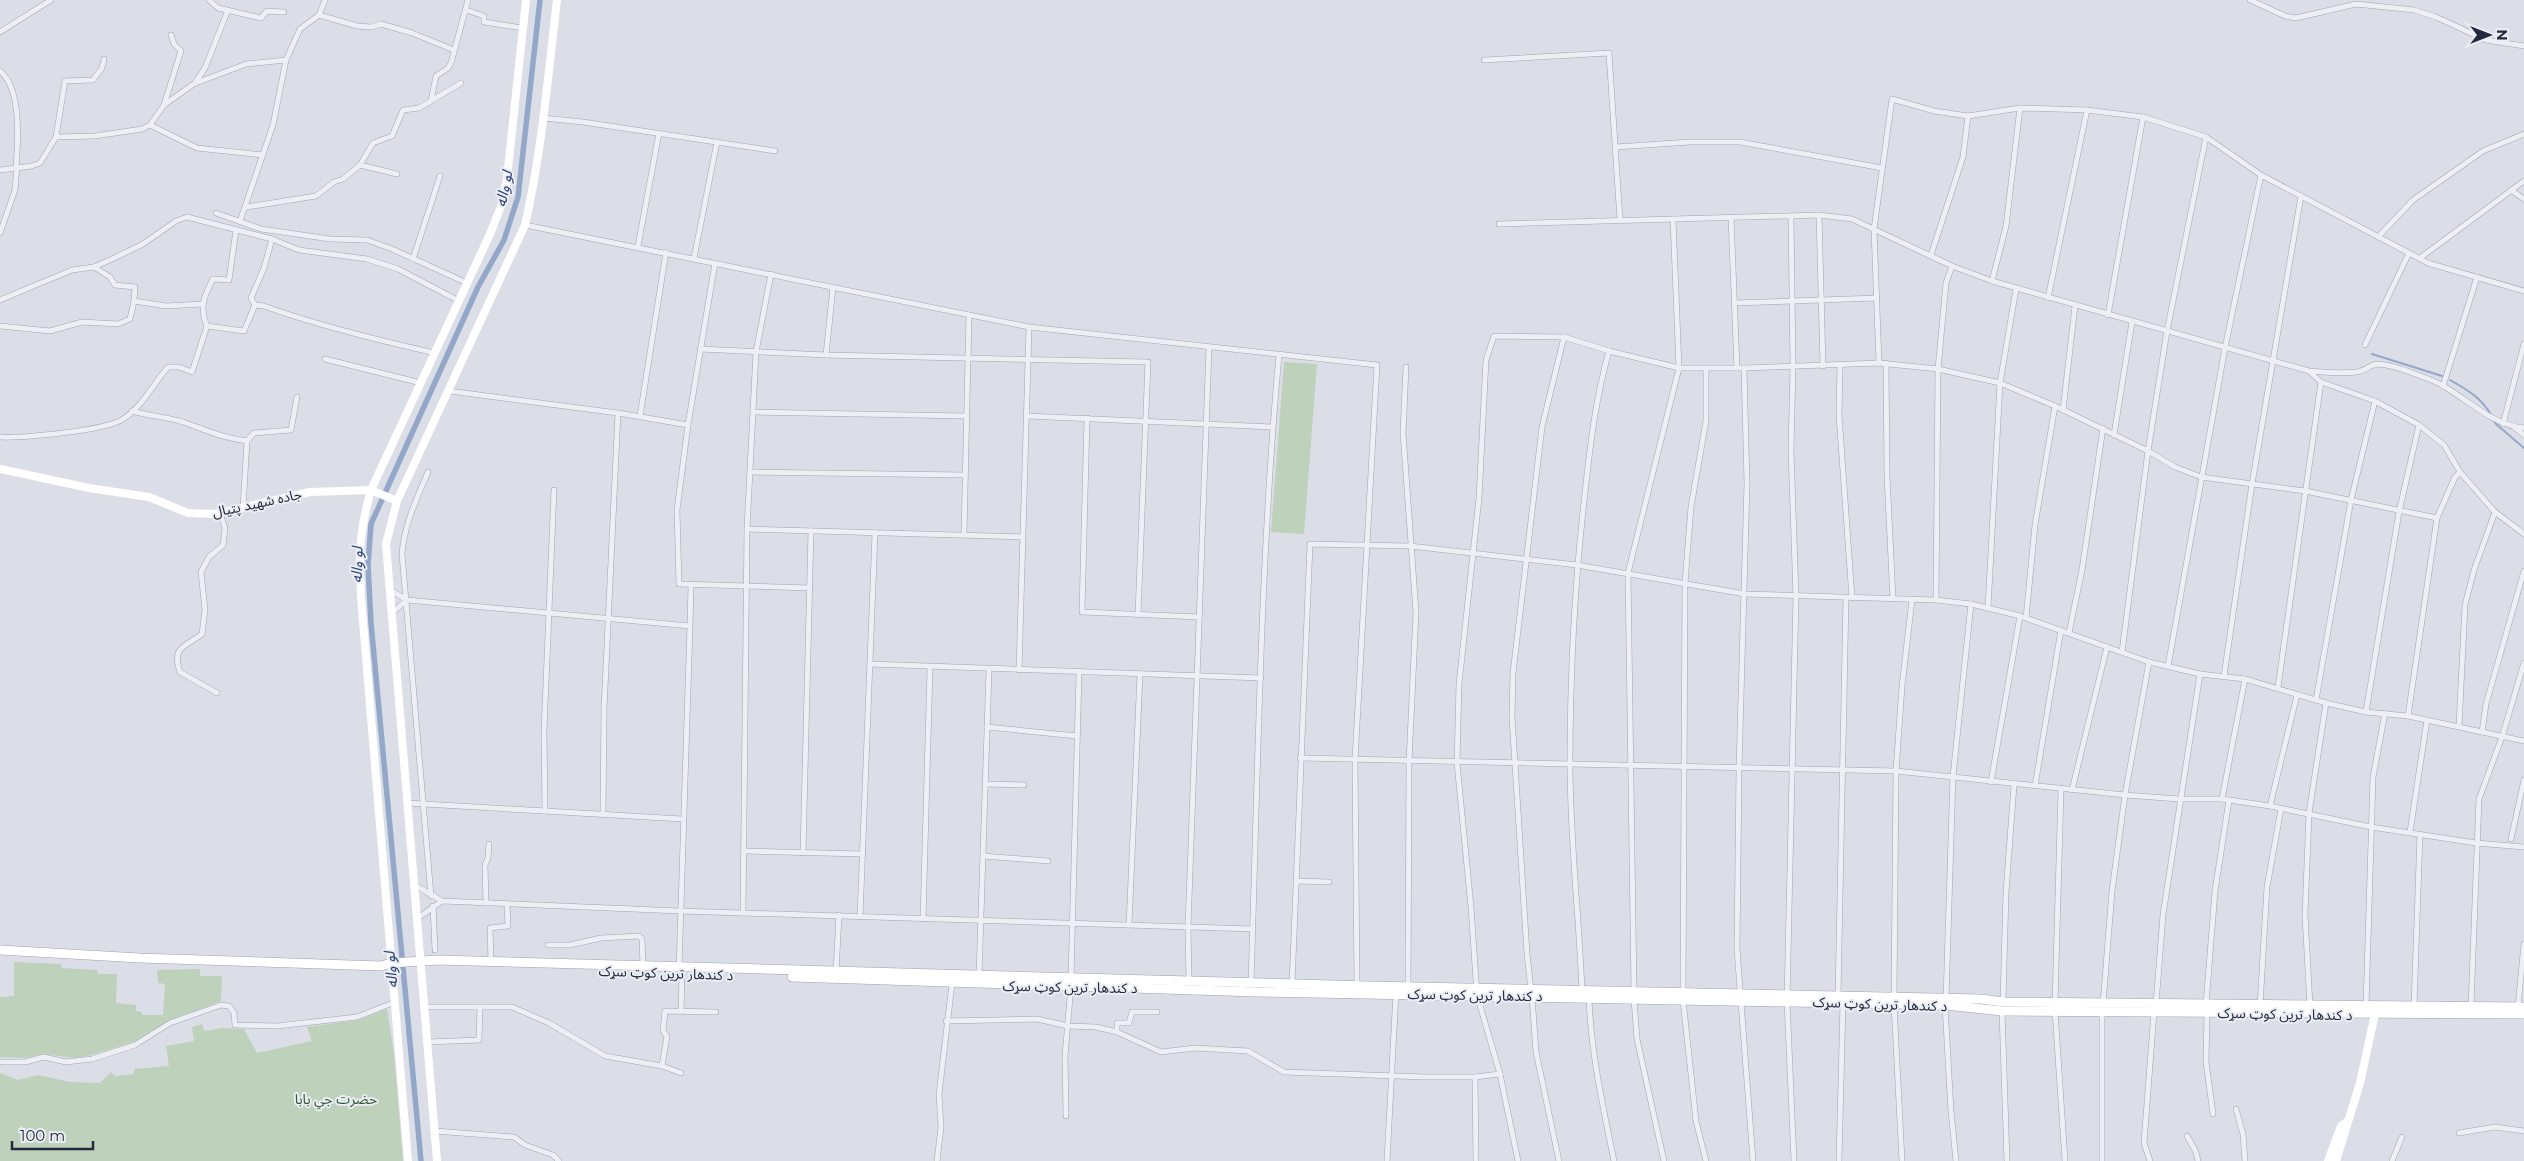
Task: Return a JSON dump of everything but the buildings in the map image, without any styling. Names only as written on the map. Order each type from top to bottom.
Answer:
[{"type":"main road","points":[[0,944],[380,966],[395,962],[421,961]]},
{"type":"main road","points":[[0,950],[251,959]]},
{"type":"main road","name":"د کندهار ترين کوټ سړک","points":[[421,961],[437,965],[836,976],[979,976],[1071,982],[1264,987],[1396,993],[1604,994],[1946,1002],[2002,1006],[2103,1008],[2375,1011],[2522,1010]]},
{"type":"main road","name":"د کندهار ترين کوټ سړک","points":[[421,961],[643,967],[680,971]]},
{"type":"main road","name":"د کندهار ترين کوټ سړک","points":[[836,976],[952,984],[1188,981],[1251,982],[1264,987],[1292,984],[1408,987],[1476,992]]},
{"type":"main road","name":"د کندهار ترين کوټ سړک","points":[[2207,1009],[2260,1006],[2271,1010],[2366,1006],[2375,1011],[2414,1006],[2471,1006],[2522,1010]]},
{"type":"street","points":[[0,32],[50,0]]},
{"type":"street","points":[[209,0],[218,8],[261,18],[267,12],[284,12]]},
{"type":"street","points":[[240,221],[247,207],[274,125],[286,60],[300,29],[319,15],[325,0]]},
{"type":"street","points":[[431,100],[435,79],[448,68],[460,39],[468,0]]},
{"type":"street","points":[[408,1161],[395,1002],[395,962],[360,588],[359,546],[363,518],[421,383],[490,234],[505,187],[526,0]]},
{"type":"street","points":[[437,1161],[418,918],[390,614],[386,544],[394,499],[450,391],[525,225],[532,194],[543,118],[557,0]]},
{"type":"street","points":[[2250,0],[2285,16],[2296,18],[2356,4],[2414,10],[2436,17],[2486,40],[2524,46]]},
{"type":"street","points":[[195,83],[205,68],[228,10]]},
{"type":"street","points":[[466,10],[484,16],[484,22],[522,28]]},
{"type":"street","points":[[319,15],[357,26],[371,27],[381,24],[412,33],[454,50]]},
{"type":"street","points":[[56,137],[95,136],[142,129],[150,125],[164,105],[181,51],[174,44],[171,35]]},
{"type":"street","points":[[1484,60],[1609,53],[1620,220]]},
{"type":"street","points":[[0,172],[38,165],[56,137],[65,81],[93,80],[102,68],[104,59]]},
{"type":"street","points":[[164,105],[195,83],[246,64],[286,60]]},
{"type":"street","points":[[0,71],[6,79],[18,115],[16,168]]},
{"type":"street","points":[[247,207],[316,196],[334,182],[343,179],[360,165],[374,143],[394,133],[403,110],[418,108],[461,83]]},
{"type":"street","points":[[1879,363],[1874,229],[1892,98],[1934,111],[1968,116],[2020,108],[2087,110],[2144,118],[2206,137],[2261,175],[2409,253],[2524,291]]},
{"type":"street","points":[[1992,281],[2006,226],[2020,108]]},
{"type":"street","points":[[2048,298],[2087,110]]},
{"type":"street","points":[[1931,255],[1963,157],[1968,116]]},
{"type":"street","points":[[543,118],[583,122],[775,151]]},
{"type":"street","points":[[2108,315],[2144,118]]},
{"type":"street","points":[[150,125],[196,148],[263,154]]},
{"type":"street","points":[[638,246],[659,133]]},
{"type":"street","points":[[2378,237],[2413,200],[2483,151],[2524,134]]},
{"type":"street","points":[[2122,652],[2148,450],[2167,331],[2206,137]]},
{"type":"street","points":[[694,258],[717,142]]},
{"type":"street","points":[[1616,147],[1690,142],[1740,142],[1882,168]]},
{"type":"street","points":[[0,172],[17,165],[15,190],[0,233]]},
{"type":"street","points":[[360,165],[397,174]]},
{"type":"street","points":[[2168,666],[2225,348],[2261,175]]},
{"type":"street","points":[[413,258],[440,176]]},
{"type":"street","points":[[2420,258],[2524,182]]},
{"type":"street","points":[[2511,190],[2524,199]]},
{"type":"street","points":[[2224,676],[2252,484],[2301,196]]},
{"type":"street","points":[[216,213],[261,229],[330,239],[367,240],[467,282]]},
{"type":"street","points":[[1499,224],[1819,215],[1852,219],[1952,266],[1992,281],[2225,348],[2310,371],[2358,372],[2376,364],[2428,378],[2503,424],[2524,428]]},
{"type":"street","points":[[1819,215],[1823,366]]},
{"type":"street","points":[[1791,216],[1793,366],[1791,451],[1796,596],[1787,998],[1794,1161]]},
{"type":"street","points":[[0,300],[72,270],[94,267],[143,244],[176,221],[187,217],[272,239],[299,250],[367,259],[398,269],[459,301]]},
{"type":"street","points":[[1731,217],[1737,368]]},
{"type":"street","points":[[1664,1161],[1637,1038],[1634,995],[1628,573],[1679,368],[1673,219]]},
{"type":"street","points":[[525,225],[638,246],[1029,327],[1377,365],[1369,545],[1355,760],[1357,986]]},
{"type":"street","points":[[0,437],[93,428],[122,420],[147,398],[155,382],[168,367],[179,367],[192,372],[207,326],[202,315],[204,297],[213,279],[229,280],[236,230]]},
{"type":"street","points":[[255,306],[251,298],[264,268],[272,239]]},
{"type":"street","points":[[640,416],[666,252]]},
{"type":"street","points":[[2365,345],[2409,253]]},
{"type":"street","points":[[715,263],[688,425],[677,519],[678,584],[747,588],[810,588]]},
{"type":"street","points":[[1936,600],[1938,368],[1946,283],[1952,266]]},
{"type":"street","points":[[0,326],[50,331],[82,322],[118,324],[130,319],[135,287],[115,285],[110,277],[94,267]]},
{"type":"street","points":[[743,913],[750,472],[756,352],[771,274]]},
{"type":"street","points":[[2443,386],[2478,277]]},
{"type":"street","points":[[826,355],[833,287]]},
{"type":"street","points":[[1988,608],[2000,383],[2016,289]]},
{"type":"street","points":[[1735,303],[1877,298]]},
{"type":"street","points":[[134,301],[166,306],[203,304]]},
{"type":"street","points":[[207,326],[244,331],[255,306]]},
{"type":"street","points":[[255,306],[264,306],[315,324],[364,337],[435,353]]},
{"type":"street","points":[[2063,410],[2075,306]]},
{"type":"street","points":[[964,535],[969,315]]},
{"type":"street","points":[[2114,435],[2132,322]]},
{"type":"street","points":[[1019,670],[1028,416],[1029,327]]},
{"type":"street","points":[[1518,1161],[1500,1074],[1476,992],[1471,908],[1457,763],[1459,684],[1479,498],[1486,360],[1494,336],[1564,337],[1609,351],[1679,368],[1744,368],[1886,363],[1938,368],[2000,383],[2055,406],[2148,450],[2175,467],[2201,477],[2305,491],[2399,512],[2437,518]]},
{"type":"street","points":[[1559,1161],[1536,1052],[1532,993],[1526,954],[1512,717],[1513,673],[1528,559],[1542,427],[1564,337]]},
{"type":"street","points":[[2503,424],[2524,344]]},
{"type":"street","points":[[1188,981],[1188,927],[1209,348]]},
{"type":"street","points":[[700,350],[826,355],[1148,362],[1138,614]]},
{"type":"street","points":[[1609,351],[1598,389],[1592,426],[1577,564],[1570,765],[1585,994],[1614,1161]]},
{"type":"street","points":[[1251,982],[1261,678],[1272,428],[1279,355]]},
{"type":"street","points":[[325,359],[421,383]]},
{"type":"street","points":[[1886,363],[1887,476],[1893,599]]},
{"type":"street","points":[[1839,1161],[1844,772],[1849,598],[1839,415],[1840,365]]},
{"type":"street","points":[[1406,367],[1403,433],[1416,612],[1410,762],[1408,987]]},
{"type":"street","points":[[1706,368],[1706,421],[1691,507],[1685,583],[1683,996],[1696,1121],[1706,1161]]},
{"type":"street","points":[[1744,368],[1747,438],[1745,594],[1739,768],[1737,948],[1753,1161]]},
{"type":"street","points":[[2310,371],[2321,382],[2375,401],[2419,425],[2444,445],[2460,472],[2495,512],[2524,534]]},
{"type":"street","points":[[2278,688],[2296,571],[2305,491],[2321,382]]},
{"type":"street","points":[[450,391],[640,416],[688,425]]},
{"type":"street","points":[[243,507],[247,441],[254,433],[291,430],[297,397]]},
{"type":"street","points":[[2316,700],[2351,500],[2375,401]]},
{"type":"street","points":[[1991,782],[2023,617],[2035,525],[2055,406]]},
{"type":"street","points":[[132,411],[151,417],[180,421],[224,438],[247,441]]},
{"type":"street","points":[[753,412],[966,416]]},
{"type":"street","points":[[603,814],[604,709],[618,413]]},
{"type":"street","points":[[1028,416],[1205,423],[1272,428]]},
{"type":"street","points":[[1087,418],[1082,612],[1199,617]]},
{"type":"street","points":[[2366,712],[2399,512],[2419,425]]},
{"type":"street","points":[[2514,427],[2524,435]]},
{"type":"street","points":[[2069,633],[2082,570],[2102,428]]},
{"type":"street","name":"جاده شهید پتیال","points":[[0,469],[89,488],[149,497],[188,513],[202,515],[220,513],[310,492],[374,491],[394,499]]},
{"type":"street","points":[[428,472],[403,540],[402,554],[431,896]]},
{"type":"street","points":[[750,472],[965,475]]},
{"type":"street","points":[[2408,716],[2437,518],[2455,477],[2460,472]]},
{"type":"street","points":[[545,811],[544,731],[554,490]]},
{"type":"street","points":[[2459,726],[2465,605],[2474,570],[2495,512]]},
{"type":"street","points":[[217,693],[180,672],[177,653],[184,644],[202,634],[206,622],[201,572],[209,557],[219,551],[223,545],[225,528],[220,513]]},
{"type":"street","points":[[748,528],[1023,537]]},
{"type":"street","points":[[803,853],[811,531]]},
{"type":"street","points":[[860,917],[875,533]]},
{"type":"street","points":[[1292,984],[1310,544],[1410,546],[1577,564],[1745,594],[1936,600],[1971,604],[2023,617],[2149,662],[2200,674],[2246,679],[2326,703],[2366,712],[2408,716],[2524,741]]},
{"type":"street","points":[[2482,732],[2486,704],[2524,571]]},
{"type":"street","points":[[680,1011],[682,818],[691,585]]},
{"type":"street","points":[[388,588],[407,600],[690,626]]},
{"type":"street","points":[[390,614],[407,600]]},
{"type":"street","points":[[1902,1161],[1894,1001],[1896,771],[1902,686],[1912,600]]},
{"type":"street","points":[[1956,1161],[1951,1111],[1946,1002],[1953,776],[1971,604]]},
{"type":"street","points":[[2035,786],[2062,630]]},
{"type":"street","points":[[2072,790],[2107,647]]},
{"type":"street","points":[[2102,1161],[2103,1008],[2112,891],[2125,795],[2149,662]]},
{"type":"street","points":[[2471,1006],[2479,799],[2502,737],[2524,663]]},
{"type":"street","points":[[870,664],[930,668],[1261,678]]},
{"type":"street","points":[[923,919],[930,668]]},
{"type":"street","points":[[979,976],[989,670]]},
{"type":"street","points":[[1066,1116],[1065,1056],[1071,982],[1080,672]]},
{"type":"street","points":[[1129,925],[1140,674]]},
{"type":"street","points":[[2150,1161],[2144,1143],[2163,915],[2200,674]]},
{"type":"street","points":[[2222,799],[2246,679]]},
{"type":"street","points":[[2270,806],[2297,694]]},
{"type":"street","points":[[2310,1007],[2305,915],[2309,813],[2326,703]]},
{"type":"street","points":[[2366,1006],[2373,777],[2385,713]]},
{"type":"street","points":[[2410,832],[2427,720]]},
{"type":"street","points":[[987,727],[1077,736]]},
{"type":"street","points":[[1300,758],[1630,767],[1792,769],[1844,772],[1896,771],[2125,795],[2180,799],[2222,799],[2309,813],[2371,827],[2476,843],[2524,847]]},
{"type":"street","points":[[2510,839],[2524,780]]},
{"type":"street","points":[[985,784],[1024,785]]},
{"type":"street","points":[[2007,1161],[2002,1006],[2006,892],[2014,784]]},
{"type":"street","points":[[2061,789],[2055,1007],[2065,1161]]},
{"type":"street","points":[[2213,1114],[2206,1062],[2207,1009],[2215,891],[2229,800]]},
{"type":"street","points":[[407,803],[682,818]]},
{"type":"street","points":[[2260,1006],[2266,887],[2281,809]]},
{"type":"street","points":[[2414,1006],[2420,834]]},
{"type":"street","points":[[486,903],[485,865],[488,858],[489,844]]},
{"type":"street","points":[[745,851],[863,854]]},
{"type":"street","points":[[983,856],[1048,861]]},
{"type":"street","points":[[1296,881],[1329,882]]},
{"type":"street","points":[[415,885],[442,901],[680,911],[1253,929]]},
{"type":"street","points":[[418,918],[442,901]]},
{"type":"street","points":[[491,962],[490,928],[508,926],[507,904]]},
{"type":"street","points":[[434,906],[436,950]]},
{"type":"street","points":[[836,976],[839,915]]},
{"type":"street","points":[[548,945],[570,945],[600,938],[639,936],[642,939],[643,967]]},
{"type":"street","points":[[2522,1010],[2524,944]]},
{"type":"street","points":[[937,1161],[941,1127],[939,1094],[946,1021],[952,984]]},
{"type":"street","points":[[1387,1161],[1390,1076],[1396,993]]},
{"type":"street","points":[[2,1062],[25,1062],[44,1057],[66,1062],[92,1059],[136,1045],[170,1023],[221,1005],[230,1006],[234,1013],[235,1025],[277,1026],[357,1017],[395,1002]]},
{"type":"street","points":[[428,1042],[479,1040],[480,1006]]},
{"type":"street","points":[[425,1007],[512,1007],[549,1023],[605,1056],[662,1066],[681,1073]]},
{"type":"street","points":[[662,1066],[667,1036],[663,1031],[665,1011],[716,1012]]},
{"type":"street","points":[[2336,1161],[2360,1083],[2375,1011]]},
{"type":"street","points":[[1117,1032],[1117,1023],[1129,1023],[1132,1012],[1157,1012]]},
{"type":"street","points":[[946,1021],[1038,1019],[1068,1026],[1096,1027],[1117,1032],[1161,1052],[1195,1048],[1248,1050],[1284,1072],[1475,1077],[1500,1074]]},
{"type":"street","points":[[1475,1077],[1476,1161]]},
{"type":"street","points":[[2236,1109],[2242,1134],[2245,1161]]},
{"type":"street","points":[[2328,1161],[2341,1126],[2348,1121]]},
{"type":"street","points":[[2458,1133],[2495,1127],[2524,1131]]},
{"type":"street","points":[[435,1131],[514,1137],[525,1145],[554,1156],[559,1161]]},
{"type":"street","points":[[2187,1136],[2196,1152],[2198,1161]]},
{"type":"street","points":[[2392,1161],[2402,1137]]},
{"type":"green space","points":[[1284,362],[1317,364],[1304,534],[1271,532]]},
{"type":"green space","points":[[14,962],[61,964],[62,968],[97,970],[98,974],[117,974],[116,1003],[136,1005],[136,1011],[142,1012],[142,1015],[163,1015],[165,984],[158,983],[157,970],[200,969],[200,976],[222,976],[221,1001],[168,1021],[134,1042],[92,1055],[75,1058],[45,1054],[25,1058],[0,1057],[0,997],[14,996]]},
{"type":"green space","name":"حضرت جي بابا","points":[[387,1009],[394,1054],[403,1161],[0,1161],[0,1073],[18,1080],[38,1075],[70,1082],[100,1083],[111,1072],[115,1076],[134,1074],[134,1069],[169,1066],[166,1046],[194,1041],[192,1027],[202,1024],[204,1031],[222,1028],[244,1029],[257,1053],[312,1041],[307,1027],[358,1020]]},
{"type":"waterway","name":"لو واله","points":[[421,1161],[371,623],[368,565],[371,524],[478,287],[504,240],[518,197],[540,0]]},
{"type":"waterway","points":[[2372,354],[2442,376]]},
{"type":"waterway","points":[[2450,380],[2478,399],[2491,415]]},
{"type":"waterway","points":[[2493,419],[2496,424],[2524,448]]}]
